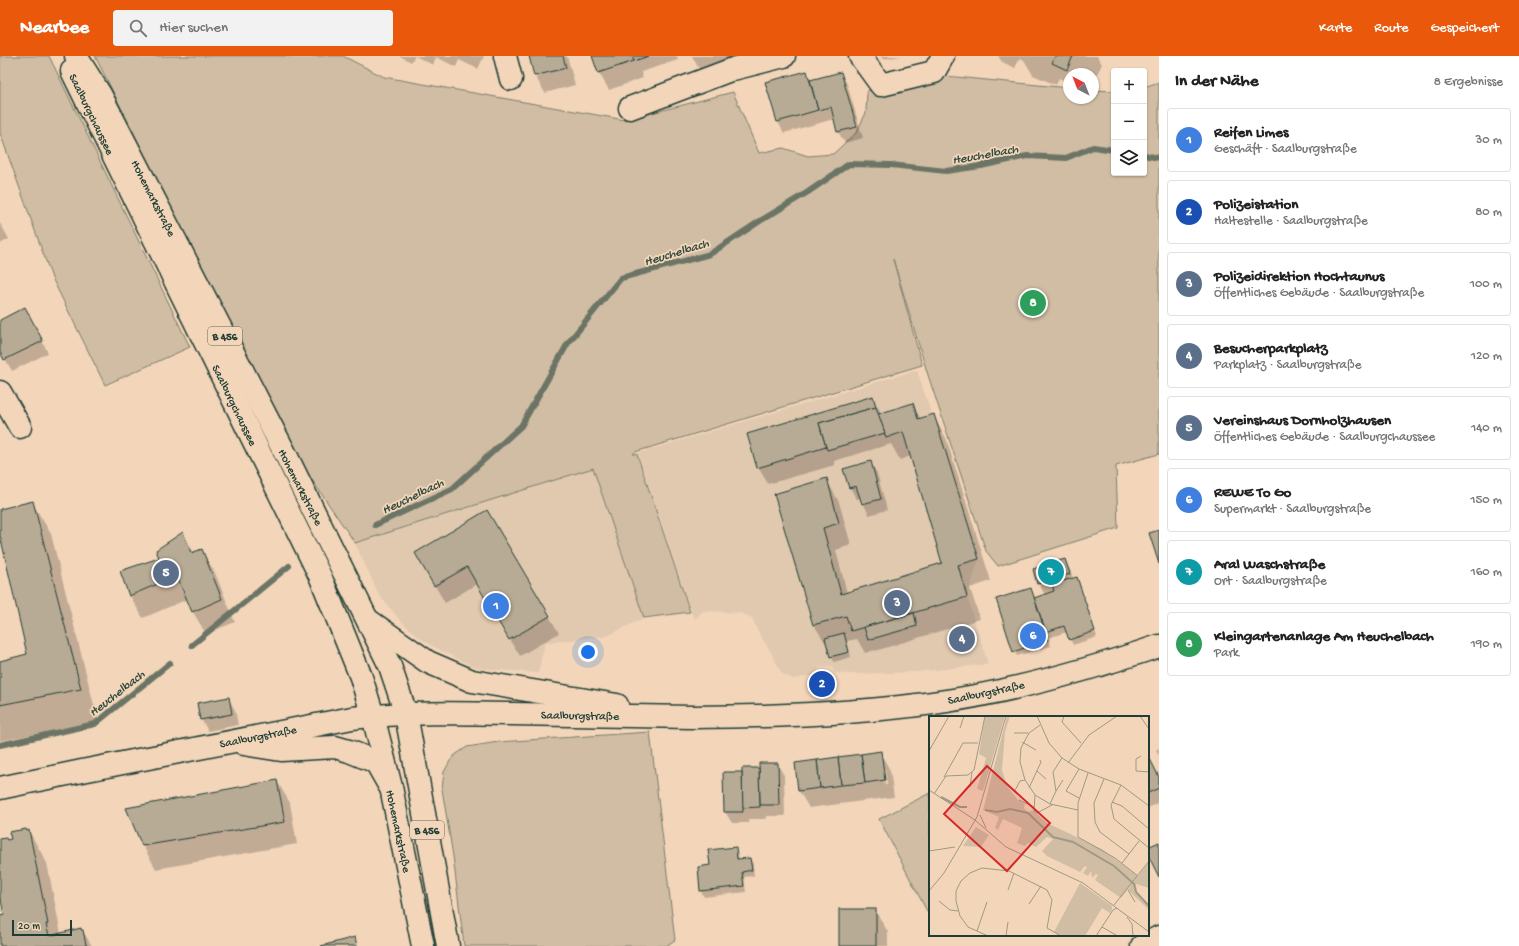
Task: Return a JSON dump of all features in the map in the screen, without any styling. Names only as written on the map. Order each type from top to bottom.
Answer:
[{"type":"street","name":"Saalburgchaussee","points":[[64,56],[321,578],[361,677],[373,716]]},
{"type":"street","name":"Hohemarkstraße","points":[[76,56],[104,101],[282,448],[390,666],[406,714],[448,946]]},
{"type":"street","points":[[505,56],[511,79]]},
{"type":"street","points":[[630,108],[734,69],[784,56]]},
{"type":"street","points":[[860,56],[881,85],[934,72],[943,56]]},
{"type":"street","points":[[0,392],[20,427]]},
{"type":"street","points":[[368,620],[422,659],[472,681],[693,717]]},
{"type":"street","name":"Saalburgstraße","points":[[0,788],[352,718],[373,716],[450,713],[693,717],[790,715],[934,703],[1016,687],[1101,665],[1159,646]]},
{"type":"street","name":"Hohemarkstraße","points":[[373,716],[390,788],[423,946]]},
{"type":"street","points":[[231,742],[281,750],[335,748],[349,751],[376,762],[390,788]]},
{"type":"street","points":[[1142,946],[1159,937]]},
{"type":"shaded area","points":[[0,56],[49,56],[190,347],[105,385],[52,278],[0,133]]},
{"type":"shaded area","points":[[95,56],[343,56],[384,77],[625,120],[733,92],[759,153],[783,148],[808,156],[833,154],[856,133],[866,113],[867,91],[935,75],[1063,87],[1063,104],[1099,104],[1099,90],[1111,91],[1111,176],[1147,176],[1147,86],[1159,82],[1159,454],[1116,466],[1118,528],[998,566],[986,551],[927,372],[893,259],[922,365],[635,452],[633,454],[637,454],[690,612],[644,618],[593,468],[355,543],[310,477],[208,281]]},
{"type":"shaded area","points":[[917,370],[979,559],[967,597],[988,664],[919,672],[851,674],[834,673],[832,666],[819,668],[817,675],[793,679],[782,674],[752,618],[740,613],[703,611],[695,619],[691,612],[638,453]]},
{"type":"shaded area","points":[[593,468],[644,618],[607,636],[545,643],[538,673],[484,669],[472,666],[432,646],[416,635],[399,619],[379,595],[355,543]]},
{"type":"shaded area","points":[[650,732],[675,940],[666,946],[464,946],[453,856],[442,789],[444,772],[455,755],[467,747],[498,742]]},
{"type":"shaded area","points":[[929,794],[929,915],[879,819]]},
{"type":"building","points":[[529,56],[563,56],[566,68],[534,76]]},
{"type":"building","points":[[592,56],[632,56],[634,61],[598,73]]},
{"type":"building","points":[[632,56],[649,56],[634,61]]},
{"type":"building","points":[[1055,56],[1073,56],[1068,68],[1063,68],[1052,63]]},
{"type":"building","points":[[807,71],[818,110],[777,122],[765,82]]},
{"type":"building","points":[[841,72],[857,127],[837,132],[831,107],[818,110],[810,80]]},
{"type":"building","points":[[25,307],[43,341],[4,360],[0,352],[0,320]]},
{"type":"building","points":[[873,396],[876,407],[819,423],[826,447],[757,468],[747,434]]},
{"type":"building","points":[[913,403],[918,419],[934,414],[979,559],[958,565],[967,597],[851,631],[846,616],[813,625],[774,494],[827,478],[839,523],[823,528],[841,594],[942,563],[903,432],[886,438],[878,414]]},
{"type":"building","points":[[876,407],[885,433],[827,450],[819,423]]},
{"type":"building","points":[[871,461],[881,499],[862,504],[856,486],[849,488],[843,469]]},
{"type":"building","points":[[33,501],[81,689],[0,705],[0,661],[27,654],[0,535],[0,509]]},
{"type":"building","points":[[487,510],[550,616],[509,640],[467,567],[434,586],[415,553]]},
{"type":"building","points":[[1159,530],[1159,564],[1149,533]]},
{"type":"building","points":[[183,532],[191,553],[202,549],[222,599],[192,612],[177,576],[129,596],[120,571],[159,558],[156,550]]},
{"type":"building","points":[[1065,559],[1070,574],[1037,584],[1033,569]]},
{"type":"building","points":[[1077,577],[1095,631],[1069,640],[1064,626],[1046,632],[1034,598],[1054,591],[1052,584]]},
{"type":"building","points":[[1031,588],[1048,640],[1013,652],[996,599]]},
{"type":"building","points":[[914,613],[917,626],[868,640],[864,627]]},
{"type":"building","points":[[844,633],[849,652],[830,657],[825,638]]},
{"type":"building","points":[[229,697],[232,714],[200,720],[197,703]]},
{"type":"building","points":[[881,751],[885,780],[865,783],[861,754]]},
{"type":"building","points":[[861,754],[865,783],[841,785],[838,757]]},
{"type":"building","points":[[838,757],[841,785],[820,788],[817,760]]},
{"type":"building","points":[[1149,757],[1159,777],[1159,788],[1149,793]]},
{"type":"building","points":[[817,760],[820,788],[798,791],[795,763]]},
{"type":"building","points":[[759,763],[778,763],[779,805],[760,805]]},
{"type":"building","points":[[742,768],[759,768],[760,807],[742,808]]},
{"type":"building","points":[[723,772],[742,772],[743,812],[724,812]]},
{"type":"building","points":[[277,780],[285,822],[142,846],[126,808]]},
{"type":"building","points":[[26,829],[27,831],[29,830],[48,924],[46,924],[49,936],[81,928],[81,930],[83,930],[86,945],[88,946],[0,946],[0,916],[4,915],[0,900],[0,839],[11,839],[9,832]]},
{"type":"building","points":[[1159,842],[1159,877],[1149,857],[1149,847]]},
{"type":"building","points":[[736,847],[737,859],[750,858],[752,870],[742,872],[744,886],[700,891],[698,867],[710,865],[708,850]]},
{"type":"building","points":[[839,909],[876,909],[876,946],[839,946]]},
{"type":"building","points":[[355,937],[357,946],[321,946]]},
{"type":"waterway","name":"Heuchelbach","points":[[375,525],[452,489],[521,426],[568,343],[621,278],[710,254],[808,192],[849,164],[891,165],[946,171],[981,166],[1027,156],[1066,158],[1093,147],[1111,150]]},
{"type":"waterway","name":"Heuchelbach","points":[[1147,156],[1159,158]]},
{"type":"waterway","name":"Heuchelbach","points":[[192,645],[289,566]]},
{"type":"waterway","name":"Heuchelbach","points":[[0,745],[95,724],[170,663]]},
{"type":"place","name":"Kleingartenanlage Am Heuchelbach","points":[[1033,303]]},
{"type":"place","name":"Aral Waschstraße","points":[[1051,572]]},
{"type":"place","name":"Vereinshaus Dornholzhausen","points":[[166,573]]},
{"type":"place","name":"Polizeidirektion Hochtaunus","points":[[897,603]]},
{"type":"place","name":"Reifen Limes","points":[[496,606]]},
{"type":"place","name":"REWE To Go","points":[[1033,636]]},
{"type":"place","name":"Besucherparkplatz","points":[[962,639]]},
{"type":"place","name":"Polizeistation","points":[[822,684]]}]
